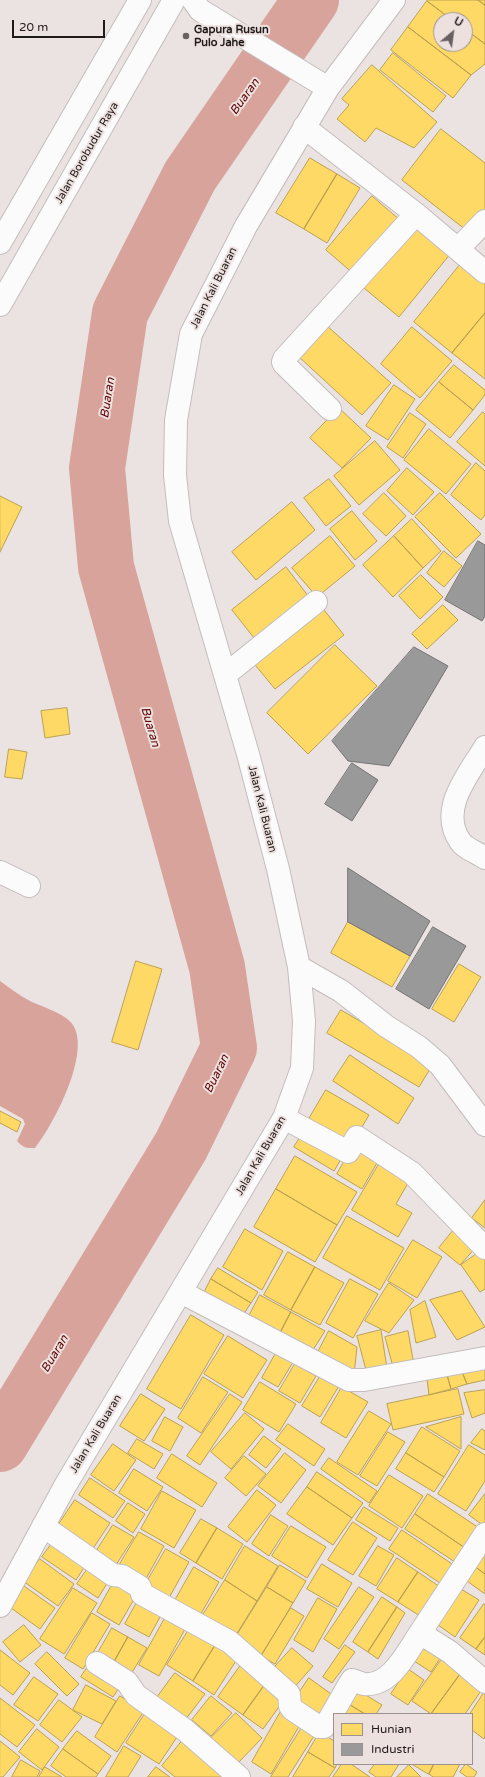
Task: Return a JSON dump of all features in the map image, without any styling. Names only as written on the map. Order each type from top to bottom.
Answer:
[{"type":"street","name":"Jalan Borobudur Raya","points":[[0,305],[174,0]]},
{"type":"street","name":"Jalan Kali Buaran","points":[[0,1606],[65,1486],[284,1118],[302,1068],[304,1021],[299,967],[278,869],[248,754],[180,521],[175,475],[176,420],[191,334],[246,226],[304,127],[321,83],[394,0]]},
{"type":"street","points":[[0,243],[134,2],[162,21],[196,5],[321,83]]},
{"type":"street","points":[[304,127],[416,214],[485,272]]},
{"type":"street","points":[[330,409],[284,364],[284,359],[416,214]]},
{"type":"street","points":[[458,249],[485,221]]},
{"type":"street","points":[[225,675],[316,602]]},
{"type":"street","points":[[485,747],[454,800],[451,822],[460,842],[485,858]]},
{"type":"street","points":[[0,872],[28,886]]},
{"type":"street","points":[[299,967],[341,991],[386,1026],[419,1047],[440,1066],[485,1125]]},
{"type":"street","points":[[284,1118],[348,1152],[357,1137],[412,1173],[485,1248]]},
{"type":"street","points":[[181,1292],[349,1380],[364,1380],[485,1358]]},
{"type":"street","points":[[43,1526],[113,1575],[122,1576],[140,1587],[142,1594],[230,1642],[289,1694],[290,1706],[292,1708],[319,1727],[324,1727],[352,1680],[365,1684],[383,1679],[398,1666],[485,1534]]},
{"type":"street","points":[[420,1633],[450,1652],[485,1682]]},
{"type":"street","points":[[97,1662],[127,1682],[136,1695],[185,1730],[239,1777]]},
{"type":"shaded area","points":[[0,981],[26,999],[65,1017],[73,1025],[77,1037],[77,1053],[74,1070],[68,1088],[51,1123],[35,1148],[25,1147],[17,1141],[25,1124],[23,1119],[0,1106]]},
{"type":"building: Hunian","points":[[478,0],[485,5],[485,44],[473,35],[473,12],[441,12],[427,1]]},
{"type":"building: Hunian","points":[[478,0],[485,0],[485,5]]},
{"type":"building: Hunian","points":[[427,1],[441,12],[433,12],[433,46],[408,27]]},
{"type":"building: Hunian","points":[[408,27],[433,46],[433,52],[441,52],[471,75],[453,98],[391,50]]},
{"type":"building: Hunian","points":[[473,35],[485,44],[485,64],[471,75],[441,52],[473,52]]},
{"type":"building: Hunian","points":[[393,53],[446,96],[433,112],[380,70]]},
{"type":"building: Hunian","points":[[372,65],[437,122],[414,148],[376,128],[365,142],[337,119],[349,105],[342,99]]},
{"type":"building: Hunian","points":[[441,129],[485,163],[485,216],[471,234],[402,180]]},
{"type":"building: Hunian","points":[[310,158],[337,174],[304,229],[276,213]]},
{"type":"building: Hunian","points":[[337,174],[360,188],[327,243],[304,229]]},
{"type":"building: Hunian","points":[[372,196],[401,221],[355,275],[326,250]]},
{"type":"building: Hunian","points":[[417,225],[451,253],[399,317],[364,288]]},
{"type":"building: Hunian","points":[[463,261],[485,278],[485,313],[452,353],[414,322]]},
{"type":"building: Hunian","points":[[485,313],[485,379],[452,353]]},
{"type":"building: Hunian","points":[[326,325],[391,383],[362,415],[298,356]]},
{"type":"building: Hunian","points":[[412,327],[452,361],[420,398],[381,364]]},
{"type":"building: Hunian","points":[[454,365],[485,390],[485,395],[473,410],[439,382]]},
{"type":"building: Hunian","points":[[439,382],[473,410],[450,438],[416,410]]},
{"type":"building: Hunian","points":[[394,385],[415,399],[388,440],[366,426]]},
{"type":"building: Hunian","points":[[339,408],[371,438],[342,468],[310,438]]},
{"type":"building: Hunian","points":[[483,412],[485,414],[485,466],[457,442]]},
{"type":"building: Hunian","points":[[410,413],[426,424],[403,458],[387,447]]},
{"type":"building: Hunian","points":[[429,429],[471,464],[446,494],[404,460]]},
{"type":"building: Hunian","points":[[375,441],[400,470],[359,505],[334,476]]},
{"type":"building: Hunian","points":[[476,463],[485,471],[485,515],[481,520],[451,495]]},
{"type":"building: Hunian","points":[[407,468],[434,492],[413,515],[387,491]]},
{"type":"building: Hunian","points":[[329,479],[351,506],[326,526],[304,498]]},
{"type":"building: Hunian","points":[[384,493],[406,516],[386,536],[363,514]]},
{"type":"building: Hunian","points":[[440,493],[481,534],[456,558],[415,517]]},
{"type":"building: Hunian","points":[[0,496],[22,507],[0,552]]},
{"type":"building: Hunian","points":[[292,502],[315,530],[256,580],[232,552]]},
{"type":"building: Hunian","points":[[352,511],[377,541],[355,560],[330,529]]},
{"type":"building: Hunian","points":[[412,519],[441,551],[423,568],[394,536]]},
{"type":"building: Hunian","points":[[330,536],[355,566],[317,597],[292,568]]},
{"type":"building: Hunian","points":[[394,536],[423,568],[393,597],[363,565]]},
{"type":"building: Hunian","points":[[444,551],[462,566],[444,587],[427,573]]},
{"type":"building: Hunian","points":[[286,567],[312,601],[258,643],[232,610]]},
{"type":"building: Hunian","points":[[421,575],[443,597],[420,619],[399,596]]},
{"type":"building: Hunian","points":[[320,605],[344,635],[275,689],[251,660]]},
{"type":"building: Hunian","points":[[443,605],[458,620],[427,649],[412,634]]},
{"type":"building: Hunian","points":[[335,645],[377,686],[308,754],[267,713]]},
{"type":"building: Hunian","points":[[67,708],[70,734],[45,738],[41,711]]},
{"type":"building: Hunian","points":[[9,749],[27,752],[22,779],[5,777]]},
{"type":"building: Hunian","points":[[348,922],[410,956],[392,987],[331,953]]},
{"type":"building: Hunian","points":[[136,961],[162,969],[138,1050],[112,1042]]},
{"type":"building: Hunian","points":[[459,964],[481,977],[454,1022],[432,1009]]},
{"type":"building: Hunian","points":[[341,1010],[433,1064],[419,1087],[327,1033]]},
{"type":"building: Hunian","points":[[350,1055],[414,1098],[398,1124],[333,1081]]},
{"type":"building: Hunian","points":[[326,1090],[369,1115],[349,1149],[306,1124]]},
{"type":"building: Hunian","points":[[0,1111],[21,1122],[17,1132],[0,1123]]},
{"type":"building: Hunian","points":[[305,1130],[344,1154],[334,1171],[294,1147]]},
{"type":"building: Hunian","points":[[356,1142],[381,1156],[362,1189],[337,1174]]},
{"type":"building: Hunian","points":[[295,1156],[357,1192],[337,1225],[276,1189]]},
{"type":"building: Hunian","points":[[382,1159],[412,1176],[396,1204],[412,1213],[398,1237],[352,1210]]},
{"type":"building: Hunian","points":[[276,1189],[337,1225],[315,1262],[254,1227]]},
{"type":"building: Hunian","points":[[485,1200],[485,1228],[472,1218]]},
{"type":"building: Hunian","points":[[347,1216],[404,1248],[380,1290],[323,1258]]},
{"type":"building: Hunian","points":[[456,1227],[478,1245],[460,1265],[439,1248]]},
{"type":"building: Hunian","points":[[245,1229],[283,1251],[262,1290],[223,1267]]},
{"type":"building: Hunian","points":[[413,1240],[442,1257],[417,1298],[388,1281]]},
{"type":"building: Hunian","points":[[485,1248],[485,1289],[480,1292],[461,1265]]},
{"type":"building: Hunian","points":[[288,1252],[315,1267],[291,1310],[264,1295]]},
{"type":"building: Hunian","points":[[315,1267],[344,1283],[320,1325],[291,1310]]},
{"type":"building: Hunian","points":[[218,1268],[258,1292],[251,1303],[211,1279]]},
{"type":"building: Hunian","points":[[211,1279],[251,1303],[241,1318],[203,1295]]},
{"type":"building: Hunian","points":[[350,1279],[378,1294],[353,1338],[326,1323]]},
{"type":"building: Hunian","points":[[389,1283],[414,1300],[389,1333],[365,1321]]},
{"type":"building: Hunian","points":[[462,1291],[485,1327],[457,1340],[430,1300]]},
{"type":"building: Hunian","points":[[260,1295],[291,1312],[279,1335],[248,1318]]},
{"type":"building: Hunian","points":[[425,1301],[436,1337],[416,1343],[410,1310]]},
{"type":"building: Hunian","points":[[291,1312],[325,1331],[311,1353],[279,1335]]},
{"type":"building: Hunian","points":[[191,1315],[224,1335],[181,1409],[147,1389]]},
{"type":"building: Hunian","points":[[381,1330],[387,1368],[366,1370],[357,1336]]},
{"type":"building: Hunian","points":[[329,1331],[357,1347],[354,1375],[317,1354]]},
{"type":"building: Hunian","points":[[408,1331],[414,1365],[393,1367],[385,1337]]},
{"type":"building: Hunian","points":[[228,1336],[267,1360],[243,1398],[204,1374]]},
{"type":"building: Hunian","points":[[276,1353],[293,1362],[278,1387],[262,1378]]},
{"type":"building: Hunian","points":[[485,1363],[485,1380],[467,1384],[460,1367]]},
{"type":"building: Hunian","points":[[295,1364],[316,1376],[300,1403],[279,1391]]},
{"type":"building: Hunian","points":[[460,1367],[467,1384],[451,1389],[445,1368]]},
{"type":"building: Hunian","points":[[445,1368],[451,1389],[429,1395],[426,1371]]},
{"type":"building: Hunian","points":[[321,1375],[339,1386],[320,1417],[302,1406]]},
{"type":"building: Hunian","points":[[203,1377],[228,1392],[201,1433],[178,1418]]},
{"type":"building: Hunian","points":[[260,1382],[296,1404],[279,1432],[243,1410]]},
{"type":"building: Hunian","points":[[342,1387],[368,1402],[346,1438],[321,1423]]},
{"type":"building: Hunian","points":[[458,1389],[464,1414],[393,1430],[387,1404]]},
{"type":"building: Hunian","points":[[485,1390],[485,1413],[472,1418],[464,1393]]},
{"type":"building: Hunian","points":[[141,1394],[165,1409],[144,1441],[120,1426]]},
{"type":"building: Hunian","points":[[230,1394],[242,1402],[200,1465],[187,1456]]},
{"type":"building: Hunian","points":[[369,1411],[391,1424],[358,1475],[337,1462]]},
{"type":"building: Hunian","points":[[245,1413],[264,1429],[231,1469],[211,1452]]},
{"type":"building: Hunian","points":[[165,1417],[183,1427],[170,1451],[152,1441]]},
{"type":"building: Hunian","points":[[461,1417],[461,1449],[426,1427]]},
{"type":"building: Hunian","points":[[288,1424],[325,1449],[314,1466],[276,1440]]},
{"type":"building: Hunian","points":[[422,1427],[460,1451],[444,1477],[406,1453]]},
{"type":"building: Hunian","points":[[482,1429],[485,1431],[485,1450],[471,1443]]},
{"type":"building: Hunian","points":[[388,1432],[405,1442],[377,1486],[360,1476]]},
{"type":"building: Hunian","points":[[264,1436],[281,1449],[266,1468],[249,1455]]},
{"type":"building: Hunian","points":[[137,1439],[163,1454],[154,1469],[128,1453]]},
{"type":"building: Hunian","points":[[113,1444],[136,1460],[114,1491],[91,1475]]},
{"type":"building: Hunian","points":[[469,1445],[485,1455],[485,1481],[466,1511],[438,1494]]},
{"type":"building: Hunian","points":[[285,1453],[306,1470],[281,1503],[258,1486]]},
{"type":"building: Hunian","points":[[406,1453],[444,1477],[434,1492],[396,1469]]},
{"type":"building: Hunian","points":[[172,1454],[217,1483],[202,1507],[157,1478]]},
{"type":"building: Hunian","points":[[244,1456],[266,1474],[246,1496],[225,1478]]},
{"type":"building: Hunian","points":[[329,1458],[377,1491],[369,1503],[321,1469]]},
{"type":"building: Hunian","points":[[134,1469],[163,1487],[147,1511],[119,1493]]},
{"type":"building: Hunian","points":[[317,1472],[363,1503],[352,1518],[307,1487]]},
{"type":"building: Hunian","points":[[389,1475],[423,1496],[402,1528],[369,1506]]},
{"type":"building: Hunian","points":[[90,1478],[125,1501],[113,1518],[79,1495]]},
{"type":"building: Hunian","points":[[307,1487],[352,1518],[333,1545],[287,1514]]},
{"type":"building: Hunian","points":[[257,1490],[276,1505],[247,1542],[228,1527]]},
{"type":"building: Hunian","points":[[162,1491],[196,1510],[174,1548],[141,1529]]},
{"type":"building: Hunian","points":[[428,1494],[482,1530],[468,1550],[415,1514]]},
{"type":"building: Hunian","points":[[485,1494],[485,1525],[484,1526],[469,1515]]},
{"type":"building: Hunian","points":[[75,1500],[110,1523],[90,1553],[55,1530]]},
{"type":"building: Hunian","points":[[128,1503],[145,1514],[133,1533],[116,1521]]},
{"type":"building: Hunian","points":[[364,1507],[398,1528],[390,1541],[356,1520]]},
{"type":"building: Hunian","points":[[415,1514],[468,1550],[458,1564],[405,1529]]},
{"type":"building: Hunian","points":[[271,1515],[288,1526],[269,1556],[252,1544]]},
{"type":"building: Hunian","points":[[201,1519],[217,1528],[196,1563],[180,1553]]},
{"type":"building: Hunian","points":[[353,1522],[377,1538],[353,1575],[328,1560]]},
{"type":"building: Hunian","points":[[113,1525],[134,1537],[112,1571],[92,1558]]},
{"type":"building: Hunian","points":[[291,1526],[326,1547],[307,1578],[272,1556]]},
{"type":"building: Hunian","points":[[217,1528],[243,1544],[222,1579],[196,1563]]},
{"type":"building: Hunian","points":[[402,1530],[455,1566],[443,1585],[389,1549]]},
{"type":"building: Hunian","points":[[139,1532],[164,1546],[143,1584],[117,1569]]},
{"type":"building: Hunian","points":[[56,1538],[89,1560],[76,1580],[42,1557]]},
{"type":"building: Hunian","points":[[485,1543],[485,1574],[470,1563]]},
{"type":"building: Hunian","points":[[245,1546],[278,1566],[257,1601],[225,1580]]},
{"type":"building: Hunian","points":[[378,1546],[394,1555],[376,1586],[359,1576]]},
{"type":"building: Hunian","points":[[166,1549],[189,1562],[165,1605],[141,1592]]},
{"type":"building: Hunian","points":[[397,1558],[418,1572],[398,1602],[377,1589]]},
{"type":"building: Hunian","points":[[40,1559],[74,1584],[58,1606],[23,1581]]},
{"type":"building: Hunian","points":[[470,1563],[485,1574],[485,1594],[460,1576]]},
{"type":"building: Hunian","points":[[91,1564],[111,1577],[98,1598],[77,1584]]},
{"type":"building: Hunian","points":[[322,1564],[352,1583],[338,1607],[307,1589]]},
{"type":"building: Hunian","points":[[280,1565],[306,1581],[293,1603],[267,1587]]},
{"type":"building: Hunian","points":[[194,1567],[219,1582],[198,1619],[173,1604]]},
{"type":"building: Hunian","points":[[418,1572],[440,1587],[420,1616],[398,1602]]},
{"type":"building: Hunian","points":[[117,1576],[140,1589],[119,1625],[97,1612]]},
{"type":"building: Hunian","points":[[225,1580],[257,1601],[236,1635],[203,1615]]},
{"type":"building: Hunian","points":[[21,1584],[55,1608],[40,1629],[7,1605]]},
{"type":"building: Hunian","points":[[456,1586],[479,1600],[455,1637],[434,1622]]},
{"type":"building: Hunian","points":[[267,1587],[293,1603],[261,1656],[234,1640]]},
{"type":"building: Hunian","points":[[359,1587],[374,1597],[339,1649],[324,1639]]},
{"type":"building: Hunian","points":[[73,1588],[97,1603],[64,1654],[40,1639]]},
{"type":"building: Hunian","points":[[141,1595],[165,1608],[149,1637],[125,1624]]},
{"type":"building: Hunian","points":[[382,1597],[397,1607],[368,1652],[353,1642]]},
{"type":"building: Hunian","points":[[318,1598],[337,1609],[313,1652],[294,1640]]},
{"type":"building: Hunian","points":[[484,1604],[485,1637],[476,1649],[460,1638]]},
{"type":"building: Hunian","points":[[397,1607],[405,1613],[378,1659],[368,1652]]},
{"type":"building: Hunian","points":[[291,1608],[304,1616],[275,1664],[261,1656]]},
{"type":"building: Hunian","points":[[169,1611],[189,1622],[159,1676],[139,1665]]},
{"type":"building: Hunian","points":[[92,1613],[110,1624],[83,1669],[65,1658]]},
{"type":"building: Hunian","points":[[193,1623],[219,1639],[193,1681],[167,1665]]},
{"type":"building: Hunian","points":[[24,1625],[41,1645],[20,1662],[3,1642]]},
{"type":"building: Hunian","points":[[112,1628],[128,1637],[110,1669],[94,1660]]},
{"type":"building: Hunian","points":[[128,1637],[147,1648],[128,1679],[110,1669]]},
{"type":"building: Hunian","points":[[485,1637],[485,1655],[476,1649]]},
{"type":"building: Hunian","points":[[219,1639],[241,1653],[214,1695],[193,1681]]},
{"type":"building: Hunian","points":[[428,1640],[445,1651],[431,1672],[414,1661]]},
{"type":"building: Hunian","points":[[345,1645],[355,1652],[332,1683],[323,1677]]},
{"type":"building: Hunian","points":[[292,1648],[313,1666],[292,1690],[270,1672]]},
{"type":"building: Hunian","points":[[0,1650],[30,1673],[13,1695],[0,1685]]},
{"type":"building: Hunian","points":[[47,1652],[79,1684],[67,1696],[35,1664]]},
{"type":"building: Hunian","points":[[442,1659],[461,1673],[432,1713],[412,1701]]},
{"type":"building: Hunian","points":[[91,1662],[123,1682],[113,1697],[81,1677]]},
{"type":"building: Hunian","points":[[241,1665],[266,1683],[243,1715],[218,1697]]},
{"type":"building: Hunian","points":[[408,1669],[424,1680],[408,1705],[391,1694]]},
{"type":"building: Hunian","points":[[175,1673],[205,1694],[182,1724],[153,1703]]},
{"type":"building: Hunian","points":[[461,1673],[483,1688],[466,1713],[432,1713]]},
{"type":"building: Hunian","points":[[34,1677],[58,1694],[38,1721],[14,1705]]},
{"type":"building: Hunian","points":[[309,1678],[338,1699],[323,1722],[293,1702]]},
{"type":"building: Hunian","points":[[266,1683],[286,1697],[263,1729],[243,1715]]},
{"type":"building: Hunian","points":[[86,1685],[116,1701],[102,1724],[73,1710]]},
{"type":"building: Hunian","points":[[356,1689],[382,1705],[377,1713],[363,1713],[347,1703]]},
{"type":"building: Hunian","points":[[485,1691],[484,1739],[473,1731],[473,1713],[471,1713]]},
{"type":"building: Hunian","points":[[120,1696],[144,1711],[117,1752],[95,1737]]},
{"type":"building: Hunian","points":[[211,1696],[232,1713],[211,1736],[192,1720]]},
{"type":"building: Hunian","points":[[0,1698],[35,1725],[17,1747],[0,1734]]},
{"type":"building: Hunian","points":[[59,1700],[82,1717],[62,1742],[40,1725]]},
{"type":"building: Hunian","points":[[347,1703],[363,1713],[340,1713]]},
{"type":"building: Hunian","points":[[284,1706],[304,1718],[271,1774],[252,1762]]},
{"type":"building: Hunian","points":[[148,1709],[181,1731],[159,1764],[126,1743]]},
{"type":"building: Hunian","points":[[236,1713],[262,1738],[238,1763],[211,1738]]},
{"type":"building: Hunian","points":[[306,1721],[319,1728],[288,1777],[271,1777]]},
{"type":"building: Hunian","points":[[37,1729],[59,1747],[42,1770],[19,1752]]},
{"type":"building: Hunian","points":[[77,1731],[111,1756],[98,1774],[63,1749]]},
{"type":"building: Hunian","points":[[320,1732],[333,1740],[333,1765],[336,1765],[335,1768],[308,1752]]},
{"type":"building: Hunian","points":[[186,1736],[228,1777],[175,1777],[162,1766]]},
{"type":"building: Hunian","points":[[0,1741],[20,1757],[3,1777],[0,1777]]},
{"type":"building: Hunian","points":[[124,1746],[141,1756],[128,1777],[106,1777]]},
{"type":"building: Hunian","points":[[63,1749],[98,1774],[96,1777],[66,1777],[51,1766]]},
{"type":"building: Hunian","points":[[308,1752],[335,1768],[329,1777],[293,1777]]},
{"type":"building: Hunian","points":[[21,1760],[40,1771],[37,1777],[12,1777]]},
{"type":"building: Hunian","points":[[341,1765],[352,1765],[370,1777],[333,1777]]},
{"type":"building: Hunian","points":[[374,1765],[398,1765],[391,1777],[376,1777],[369,1772]]},
{"type":"building: Hunian","points":[[409,1765],[421,1777],[397,1777]]},
{"type":"building: Hunian","points":[[414,1765],[434,1765],[429,1774]]},
{"type":"building: Hunian","points":[[434,1765],[459,1765],[453,1777],[433,1777],[429,1774]]},
{"type":"building: Hunian","points":[[465,1765],[467,1765],[477,1772],[474,1777],[467,1777],[460,1772]]},
{"type":"building: Hunian","points":[[45,1767],[62,1777],[39,1777]]},
{"type":"building: Hunian","points":[[156,1767],[170,1777],[148,1777]]},
{"type":"building: Industri","points":[[478,541],[485,545],[485,616],[482,621],[445,600]]},
{"type":"building: Industri","points":[[414,647],[448,666],[389,766],[348,761],[332,741]]},
{"type":"building: Industri","points":[[352,763],[378,780],[352,821],[325,804]]},
{"type":"building: Industri","points":[[348,868],[430,921],[410,956],[348,922]]},
{"type":"building: Industri","points":[[433,927],[466,946],[429,1009],[396,989]]},
{"type":"waterway","name":"Buaran","points":[[0,1444],[181,1146],[229,1048],[217,967],[106,567],[97,468],[120,313],[190,176],[311,0]]},
{"type":"place","name":"Gapura Rusun Pulo Jahe","points":[[186,36]]}]
